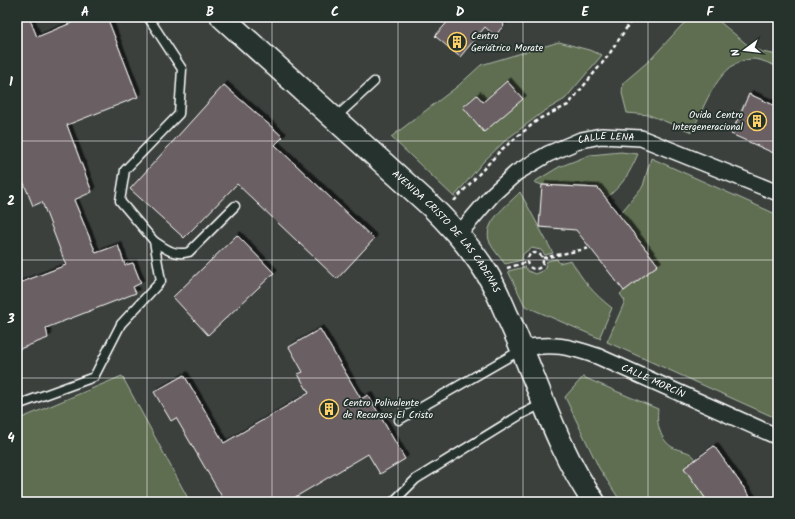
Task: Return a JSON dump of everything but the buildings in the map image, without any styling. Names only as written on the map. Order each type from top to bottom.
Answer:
[{"type":"street","name":"AVENIDA CRISTO DE LAS CADENAS","points":[[222,17],[440,215],[458,234],[487,273],[523,348],[544,403],[576,472],[594,502]]},
{"type":"street","name":"CALLE LENA","points":[[458,234],[494,194],[516,173],[548,154],[582,140],[601,136],[642,138],[778,193]]},
{"type":"street","name":"CALLE MORCÍN","points":[[523,348],[546,345],[568,346],[597,356],[778,436]]},
{"type":"lane","points":[[148,17],[182,69],[179,114],[125,170],[120,201],[154,241],[172,253],[181,254],[189,252],[236,206]]},
{"type":"lane","points":[[334,118],[374,82]]},
{"type":"lane","points":[[17,405],[94,377],[122,324],[161,281],[154,241]]},
{"type":"lane","points":[[398,420],[523,348]]},
{"type":"lane","points":[[393,502],[416,479],[520,415],[544,403]]},
{"type":"path","points":[[440,215],[501,150],[539,119],[568,105],[608,56],[631,21],[638,17]]},
{"type":"path","points":[[543,258],[590,248]]},
{"type":"path","points":[[534,253],[539,254],[543,258],[543,263],[537,268],[530,267],[527,262],[530,255],[534,253]]},
{"type":"green space","points":[[693,17],[714,17],[750,47],[762,52],[778,55],[778,67],[754,59],[742,61],[732,66],[715,86],[692,132],[649,115],[627,113],[622,93],[623,83],[651,59],[682,25]]},
{"type":"green space","points":[[559,42],[602,55],[565,99],[543,112],[507,139],[483,162],[454,197],[391,137],[458,86],[481,65]]},
{"type":"green space","points":[[621,152],[638,154],[625,179],[606,198],[598,188],[542,185],[534,182],[559,167],[590,155]]},
{"type":"green space","points":[[651,158],[778,215],[778,419],[607,342],[625,301],[620,294],[658,265],[619,215],[643,186]]},
{"type":"green space","points":[[520,192],[553,253],[545,255],[541,250],[531,248],[523,254],[522,260],[505,264],[490,243],[488,236],[489,228],[497,215]]},
{"type":"green space","points":[[557,259],[559,263],[571,260],[589,286],[612,308],[600,336],[601,339],[525,306],[508,271],[525,267],[528,271],[535,274],[544,270],[547,261]]},
{"type":"green space","points":[[122,376],[190,502],[17,502],[17,420]]},
{"type":"green space","points":[[583,377],[658,409],[658,426],[665,441],[674,448],[688,453],[696,459],[684,468],[708,502],[621,502],[599,468],[565,397]]},
{"type":"place","name":"Centro Geriátrico Morate","points":[[457,42]]},
{"type":"place","name":"Ovida Centro Intergeneracional","points":[[757,121]]},
{"type":"place","name":"Centro Polivalente de Recursos El Cristo","points":[[329,409]]}]
